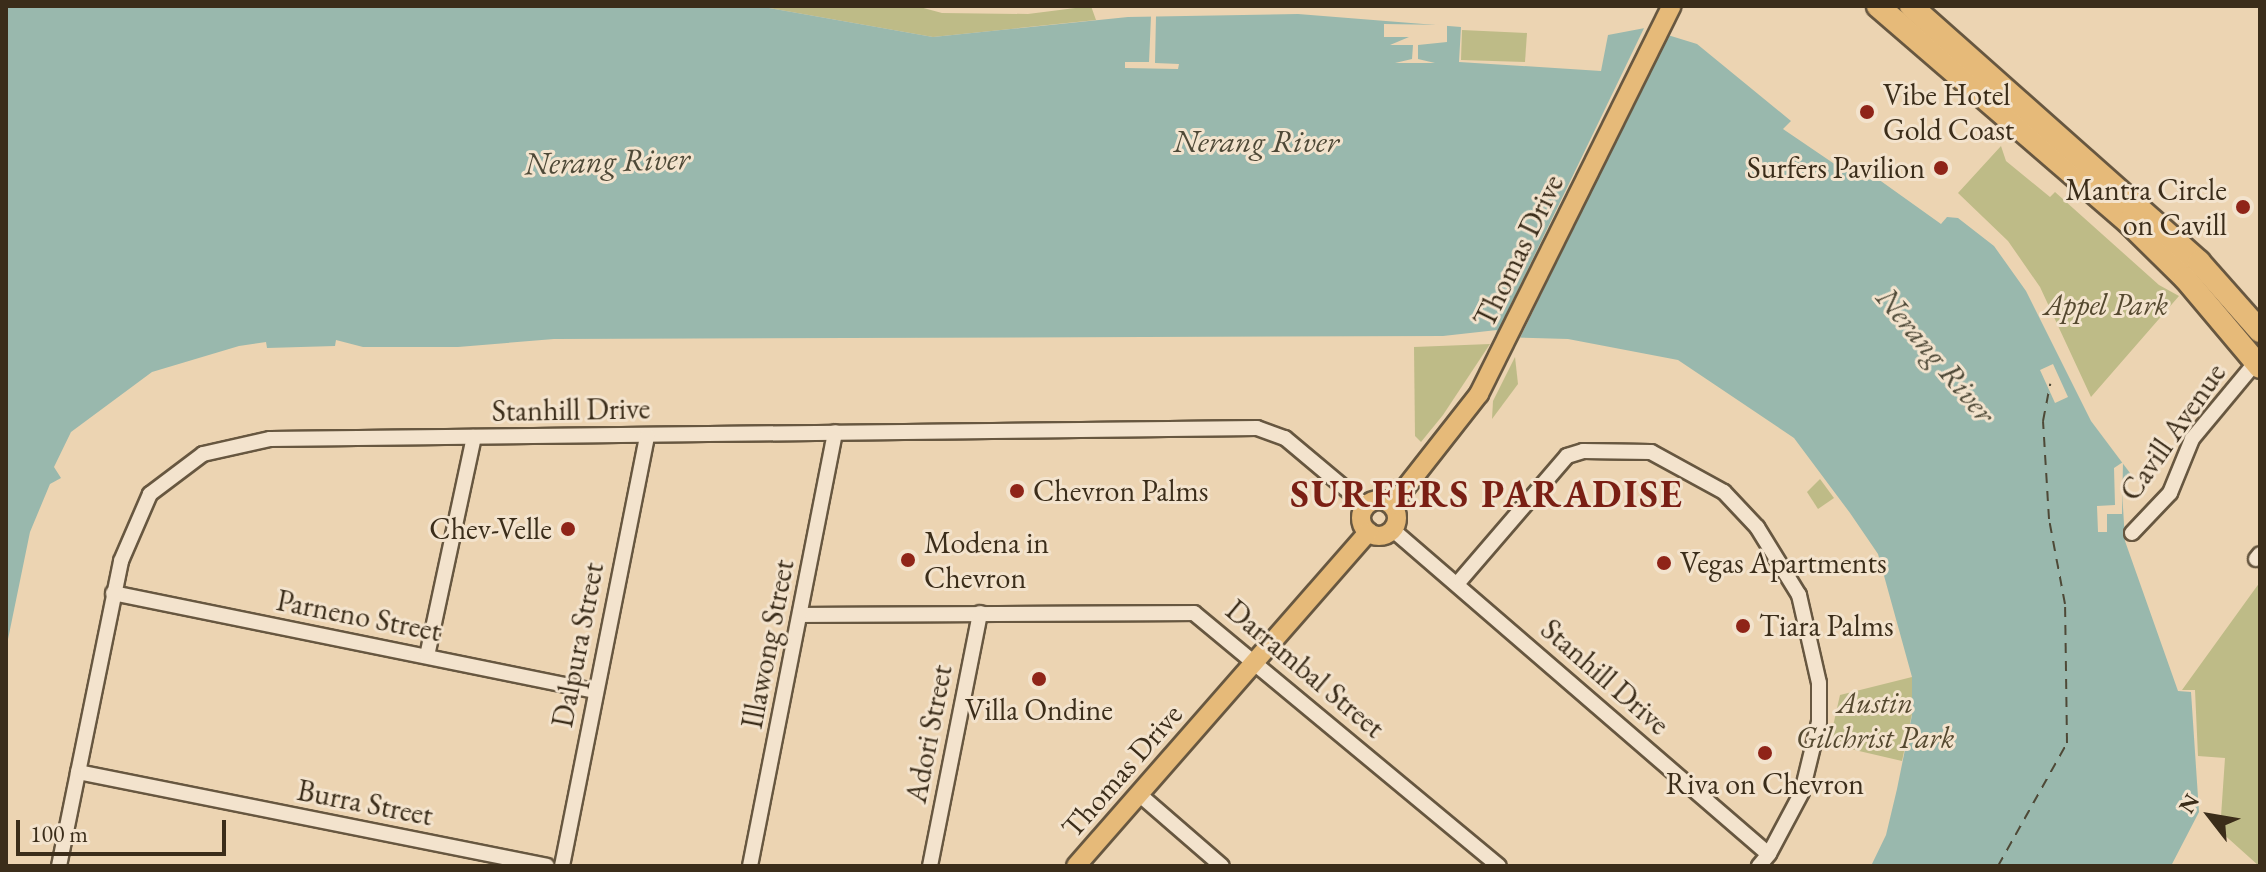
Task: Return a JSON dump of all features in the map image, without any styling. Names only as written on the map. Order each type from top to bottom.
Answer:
[{"type":"highway","points":[[1878,6],[2133,228],[2185,278],[2258,364]]},
{"type":"highway","points":[[1894,6],[1969,75],[1978,92]]},
{"type":"highway","points":[[1911,6],[2199,262],[2259,328]]},
{"type":"main road","name":"Thomas Drive","points":[[1392,505],[1462,420],[1504,345],[1656,31],[1672,6]]},
{"type":"main road","points":[[1382,500],[1392,505],[1397,514],[1393,530],[1378,536],[1368,532],[1361,517],[1366,506],[1382,500]]},
{"type":"main road","name":"Thomas Drive","points":[[1076,866],[1368,532]]},
{"type":"street","name":"Cavill Avenue","points":[[2132,533],[2170,493],[2192,439],[2258,364]]},
{"type":"street","name":"Stanhill Drive","points":[[59,866],[113,593],[147,497],[193,457],[264,439],[1263,428],[1285,438],[1366,506]]},
{"type":"street","name":"Illawong Street","points":[[750,866],[835,432]]},
{"type":"street","name":"Dalpura Street","points":[[562,866],[647,435]]},
{"type":"street","points":[[427,656],[474,437]]},
{"type":"street","points":[[1457,584],[1567,456],[1583,451],[1651,452],[1724,492],[1757,527],[1799,595],[1819,683],[1819,722],[1802,792],[1769,854],[1759,866]]},
{"type":"street","name":"Stanhill Drive","points":[[1393,530],[1769,854]]},
{"type":"street","name":"Parneno Street","points":[[113,593],[595,691]]},
{"type":"street","name":"Darrambal Street","points":[[801,615],[1189,612],[1207,620],[1499,866]]},
{"type":"street","name":"Adori Street","points":[[930,866],[980,613]]},
{"type":"street","name":"Burra Street","points":[[78,772],[547,866]]},
{"type":"street","points":[[1140,795],[1222,866]]},
{"type":"green space","points":[[758,6],[916,6],[942,13],[1028,14],[1091,6],[1096,20],[933,37]]},
{"type":"green space","points":[[1462,30],[1527,33],[1525,62],[1461,60]]},
{"type":"green space","name":"Appel Park","points":[[2001,146],[2006,161],[2050,197],[2055,192],[2159,285],[2179,296],[2091,397],[2040,287],[2008,241],[1958,193]]},
{"type":"green space","points":[[1490,344],[1443,415],[1421,442],[1415,436],[1414,347]]},
{"type":"green space","points":[[1515,357],[1518,384],[1492,419],[1493,401]]},
{"type":"green space","points":[[1820,479],[1834,498],[1818,509],[1807,492]]},
{"type":"green space","points":[[2260,582],[2259,866],[2220,831],[2225,758],[2198,756],[2195,690],[2182,690]]},
{"type":"green space","name":"Austin Gilchrist Park","points":[[1912,677],[1913,709],[1902,761],[1829,744],[1840,695]]},
{"type":"water","name":"Nerang River","points":[[6,6],[758,6],[933,37],[1128,17],[1298,14],[1461,27],[1459,62],[1601,71],[1608,35],[1645,28],[1697,44],[1791,121],[1783,129],[1858,180],[1878,179],[1941,224],[1947,217],[1958,218],[1994,246],[2026,291],[2091,421],[2133,477],[2122,490],[2125,541],[2178,691],[2191,692],[2199,812],[2171,866],[1871,866],[1886,835],[1897,789],[1912,715],[1912,677],[1878,554],[1850,513],[1794,438],[1678,360],[1568,339],[1495,337],[1497,330],[1443,336],[554,339],[458,347],[363,347],[336,340],[335,346],[267,348],[266,342],[239,346],[152,372],[71,432],[54,467],[61,478],[50,484],[30,532],[6,649]]},
{"type":"pier","points":[[1151,16],[1156,16],[1155,63],[1179,64],[1178,69],[1125,68],[1125,62],[1149,62]]},
{"type":"pier","points":[[1384,24],[1447,25],[1447,42],[1418,45],[1418,59],[1435,63],[1395,63],[1412,59],[1413,45],[1390,45],[1409,37],[1384,37]]},
{"type":"pier","points":[[1646,24],[1668,32],[1520,338],[1495,337]]},
{"type":"pier","points":[[2053,364],[2068,397],[2055,403],[2040,370]]},
{"type":"pier","points":[[2123,462],[2122,514],[2107,514],[2107,532],[2098,532],[2097,506],[2115,505],[2114,468]]},
{"type":"ferry route","points":[[1998,866],[2067,743],[2065,604],[2049,519],[2043,421],[2050,384]]},
{"type":"place","name":"Vibe Hotel Gold Coast","points":[[1867,112]]},
{"type":"place","name":"Surfers Pavilion","points":[[1941,168]]},
{"type":"place","name":"Mantra Circle on Cavill","points":[[2243,207]]},
{"type":"place","name":"Chevron Palms","points":[[1017,491]]},
{"type":"place","name":"Chev-Velle","points":[[568,529]]},
{"type":"place","name":"Modena in Chevron","points":[[908,560]]},
{"type":"place","name":"Vegas Apartments","points":[[1664,563]]},
{"type":"place","name":"Tiara Palms","points":[[1743,626]]},
{"type":"place","name":"Villa Ondine","points":[[1039,679]]},
{"type":"place","name":"Riva on Chevron","points":[[1765,753]]},
{"type":"district","name":"SURFERS PARADISE","points":[[1487,494]]}]
